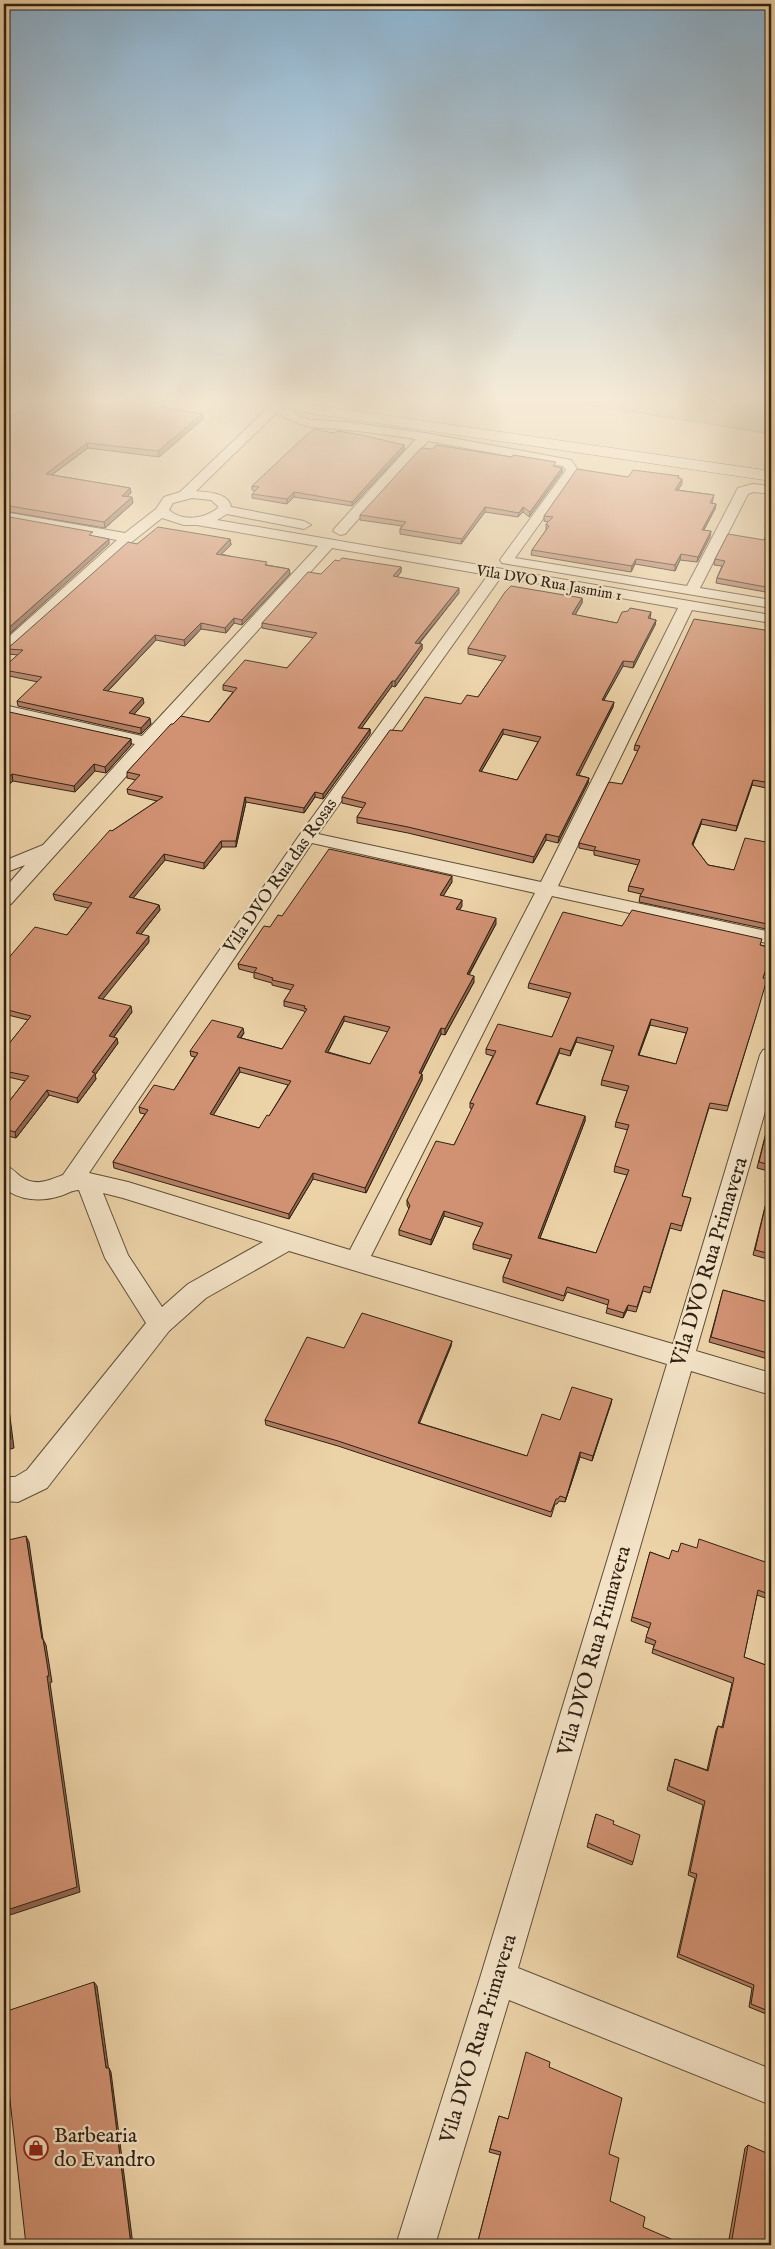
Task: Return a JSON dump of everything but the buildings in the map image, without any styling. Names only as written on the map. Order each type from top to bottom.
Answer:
[{"type":"street","points":[[4,648],[128,538],[162,511],[163,505]]},
{"type":"street","points":[[196,521],[214,517],[224,510],[225,505]]},
{"type":"street","points":[[4,900],[330,533],[358,505]]},
{"type":"street","name":"Vila DVO Rua das Rosas","points":[[80,1182],[307,837],[547,505]]},
{"type":"street","points":[[356,1262],[546,890],[735,505]]},
{"type":"street","points":[[224,510],[330,533],[360,535]]},
{"type":"street","name":"Vila DVO Rua Jasmim 1","points":[[162,511],[170,518],[330,533],[502,567],[689,598],[771,620]]},
{"type":"street","points":[[4,516],[128,538]]},
{"type":"street","points":[[399,541],[502,567]]},
{"type":"street","points":[[689,598],[771,604]]},
{"type":"street","points":[[4,710],[146,742]]},
{"type":"street","points":[[307,837],[771,938]]},
{"type":"street","points":[[4,867],[50,849]]},
{"type":"street","name":"Vila DVO Rua Primavera","points":[[416,2245],[498,1978],[771,1055]]},
{"type":"street","points":[[4,1174],[11,1184],[23,1190],[39,1191],[80,1182],[114,1187],[356,1262],[771,1384]]},
{"type":"street","points":[[80,1182],[117,1258],[160,1324]]},
{"type":"street","points":[[4,1489],[18,1490],[37,1479],[160,1324],[197,1291],[286,1241]]},
{"type":"street","points":[[498,1978],[771,2087]]},
{"type":"place","name":"Barbearia do Evandro","points":[[36,2148]]}]
